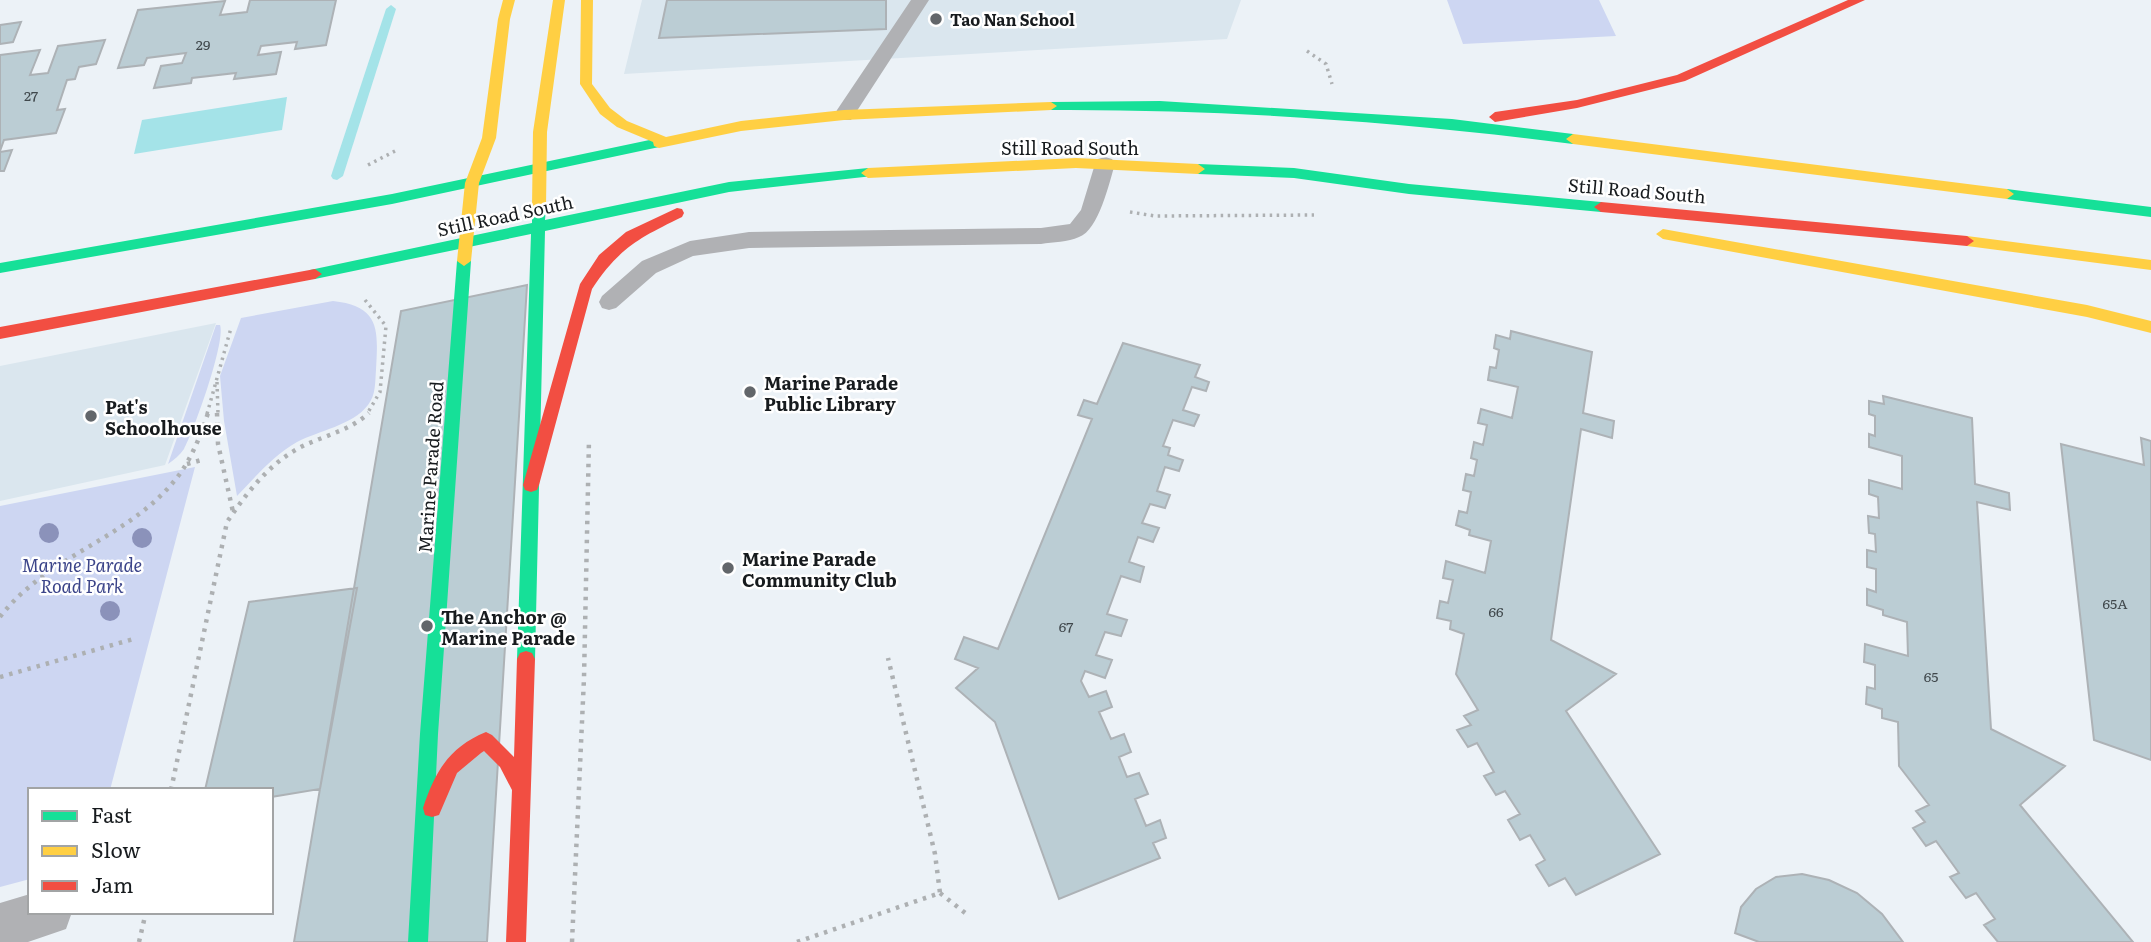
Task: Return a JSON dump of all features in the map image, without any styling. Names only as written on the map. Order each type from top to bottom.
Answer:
[{"type":"main road","name":"Marine Parade Road","points":[[418,942],[466,243],[472,183],[489,138],[504,19],[509,0]]},
{"type":"main road","points":[[516,942],[540,132],[559,0]]},
{"type":"main road","points":[[587,0],[586,84],[613,118],[666,142]]},
{"type":"main road","points":[[1452,124],[1577,104],[1681,78],[1858,0]]},
{"type":"main road","points":[[0,268],[472,183],[741,126],[844,115],[1083,105],[1160,105],[1452,124],[2151,212]]},
{"type":"main road","name":"Still Road South","points":[[0,333],[466,243],[729,187],[875,172],[1076,163],[1294,173],[1409,189],[1955,239],[2151,265]]},
{"type":"main road","points":[[531,485],[585,288],[591,278],[604,259],[631,236],[729,187]]},
{"type":"main road","points":[[1409,189],[1599,223]]},
{"type":"main road","points":[[1653,233],[2087,311],[2151,327]]},
{"type":"main road","points":[[424,830],[440,783],[463,751],[486,741],[506,761],[521,788]]},
{"type":"street","points":[[0,927],[42,914]]},
{"type":"lane","points":[[844,115],[920,0]]},
{"type":"lane","points":[[609,302],[649,267],[690,249],[749,240],[1041,236],[1076,231],[1090,212],[1105,164]]},
{"type":"path","points":[[1130,212],[1155,216],[1324,215]]},
{"type":"path","points":[[171,788],[227,522],[253,485],[294,450],[362,419],[373,410],[380,394],[386,326],[365,300],[355,297]]},
{"type":"path","points":[[0,617],[23,587],[152,503],[186,465],[197,440],[231,326]]},
{"type":"path","points":[[217,378],[218,444],[233,513]]},
{"type":"path","points":[[572,942],[583,711],[584,531],[590,427]]},
{"type":"path","points":[[186,465],[205,459]]},
{"type":"path","points":[[0,677],[137,638]]},
{"type":"path","points":[[888,658],[935,854],[940,893],[969,916]]},
{"type":"path","points":[[797,942],[940,893]]},
{"type":"path","points":[[139,942],[146,914]]},
{"type":"shaded area","name":"Tao Nan School","points":[[642,0],[1241,0],[1227,39],[624,74]]},
{"type":"shaded area","points":[[287,97],[282,130],[134,154],[142,120]]},
{"type":"shaded area","name":"Pat's Schoolhouse","points":[[216,323],[165,465],[0,501],[0,366]]},
{"type":"green space","points":[[1447,0],[1599,0],[1616,36],[1463,44]]},
{"type":"green space","points":[[333,301],[360,308],[373,323],[377,356],[375,388],[371,401],[354,418],[288,448],[237,496],[224,421],[220,376],[241,318]]},
{"type":"green space","points":[[216,325],[220,325],[221,334],[218,349],[195,424],[184,449],[168,464]]},
{"type":"green space","name":"Marine Parade Road Park","points":[[195,467],[111,788],[28,788],[28,880],[0,887],[0,506]]},
{"type":"building","points":[[250,0],[336,0],[326,45],[295,49],[297,42],[261,46],[258,55],[281,52],[276,74],[234,79],[236,73],[192,78],[191,83],[154,88],[161,66],[182,63],[186,53],[147,58],[144,65],[118,68],[138,10],[225,1],[220,15],[247,12]]},
{"type":"building","points":[[667,0],[886,0],[886,29],[659,38]]},
{"type":"building","points":[[21,22],[13,42],[0,44],[0,25]]},
{"type":"building","points":[[105,40],[96,64],[79,67],[75,79],[67,80],[57,110],[65,109],[56,133],[4,140],[0,151],[0,55],[40,50],[30,75],[48,73],[58,46]]},
{"type":"building","points":[[12,150],[4,171],[0,171],[0,152]]},
{"type":"building","name":"The Anchor @ Marine Parade","points":[[527,285],[487,942],[294,942],[401,311]]},
{"type":"building","points":[[1511,331],[1592,352],[1583,413],[1614,421],[1612,438],[1581,429],[1551,640],[1616,674],[1566,711],[1660,854],[1576,895],[1565,878],[1549,886],[1536,865],[1545,860],[1530,835],[1520,840],[1508,820],[1520,814],[1505,791],[1496,795],[1484,776],[1494,772],[1477,743],[1468,747],[1457,730],[1471,725],[1464,716],[1478,710],[1456,674],[1464,634],[1450,629],[1451,621],[1437,618],[1440,601],[1448,603],[1453,580],[1443,578],[1446,561],[1485,573],[1491,541],[1469,535],[1470,530],[1456,525],[1459,511],[1467,513],[1471,492],[1463,490],[1466,474],[1474,476],[1477,460],[1471,458],[1474,442],[1483,445],[1487,425],[1478,423],[1481,409],[1512,418],[1518,387],[1488,380],[1490,367],[1496,368],[1499,350],[1494,348],[1496,335],[1510,339]]},
{"type":"building","points":[[1123,343],[1200,365],[1195,377],[1209,382],[1206,391],[1192,387],[1183,410],[1199,415],[1194,426],[1173,420],[1163,446],[1170,448],[1168,455],[1183,460],[1179,471],[1165,467],[1157,491],[1170,495],[1165,508],[1150,504],[1142,523],[1159,528],[1153,542],[1138,537],[1129,562],[1144,567],[1140,582],[1121,576],[1107,614],[1127,620],[1121,636],[1105,632],[1096,655],[1112,660],[1105,678],[1085,671],[1081,681],[1089,697],[1106,691],[1112,707],[1099,712],[1111,739],[1124,734],[1131,752],[1119,757],[1127,777],[1139,773],[1148,794],[1135,799],[1146,826],[1160,820],[1166,838],[1153,843],[1160,858],[1059,899],[995,722],[956,688],[978,668],[955,659],[964,637],[998,649],[1092,419],[1078,415],[1084,400],[1097,404]]},
{"type":"building","points":[[1883,396],[1972,418],[1975,484],[2009,493],[2010,510],[1977,502],[1991,729],[2065,766],[2020,805],[2133,942],[1998,942],[1984,925],[1995,919],[1976,893],[1966,898],[1950,877],[1959,873],[1936,841],[1926,846],[1913,828],[1925,822],[1916,811],[1929,805],[1899,766],[1898,722],[1882,718],[1882,709],[1866,704],[1867,687],[1875,689],[1875,665],[1864,662],[1865,644],[1908,656],[1907,622],[1883,615],[1883,610],[1867,605],[1867,589],[1876,592],[1876,569],[1867,567],[1867,550],[1876,552],[1875,534],[1869,533],[1868,516],[1879,518],[1878,497],[1869,494],[1869,480],[1902,489],[1902,456],[1869,447],[1869,434],[1875,436],[1875,416],[1869,414],[1869,401],[1884,404]]},
{"type":"building","points":[[2141,438],[2151,441],[2151,760],[2094,740],[2061,444],[2144,465]]},
{"type":"building","points":[[357,588],[320,789],[273,797],[273,788],[205,788],[249,602]]},
{"type":"building","points":[[1802,874],[1829,880],[1857,893],[1882,914],[1903,942],[1759,942],[1735,933],[1741,907],[1756,889],[1776,877]]},
{"type":"waterway","points":[[337,176],[391,9]]},
{"type":"traffic: fast","points":[[1051,106],[1160,105],[1452,124],[1573,139]]},
{"type":"traffic: fast","points":[[0,268],[392,199],[659,143]]},
{"type":"traffic: fast","points":[[1198,169],[1294,173],[1409,189],[1601,207]]},
{"type":"traffic: fast","points":[[315,274],[729,187],[868,173]]},
{"type":"traffic: fast","points":[[2007,194],[2151,212]]},
{"type":"traffic: fast","points":[[526,659],[539,207]]},
{"type":"traffic: fast","points":[[418,942],[429,734],[464,261]]},
{"type":"traffic: slow","points":[[464,261],[472,183],[489,138],[504,19],[509,0]]},
{"type":"traffic: slow","points":[[539,207],[540,132],[559,0]]},
{"type":"traffic: slow","points":[[587,0],[586,84],[605,111],[622,124],[666,142]]},
{"type":"traffic: slow","points":[[659,143],[741,126],[844,115],[1051,106]]},
{"type":"traffic: slow","points":[[1573,139],[2007,194]]},
{"type":"traffic: slow","points":[[868,173],[1076,163],[1198,169]]},
{"type":"traffic: slow","points":[[1663,234],[2087,311],[2151,327]]},
{"type":"traffic: slow","points":[[1967,241],[2151,265]]},
{"type":"traffic: jam","points":[[1495,117],[1577,104],[1681,78],[1859,0]]},
{"type":"traffic: jam","points":[[1601,207],[1967,241]]},
{"type":"traffic: jam","points":[[531,485],[585,288],[604,259],[631,236],[677,213]]},
{"type":"traffic: jam","points":[[0,333],[315,274]]},
{"type":"traffic: jam","points":[[516,942],[526,659]]},
{"type":"traffic: jam","points":[[432,808],[450,767],[465,753],[486,741],[506,761],[521,788]]},
{"type":"place","name":"Tao Nan School","points":[[936,19]]},
{"type":"place","name":"Marine Parade Public Library","points":[[750,392]]},
{"type":"place","name":"Pat's Schoolhouse","points":[[91,416]]},
{"type":"place","name":"Marine Parade Community Club","points":[[728,568]]},
{"type":"place","name":"The Anchor @ Marine Parade","points":[[427,626]]}]
